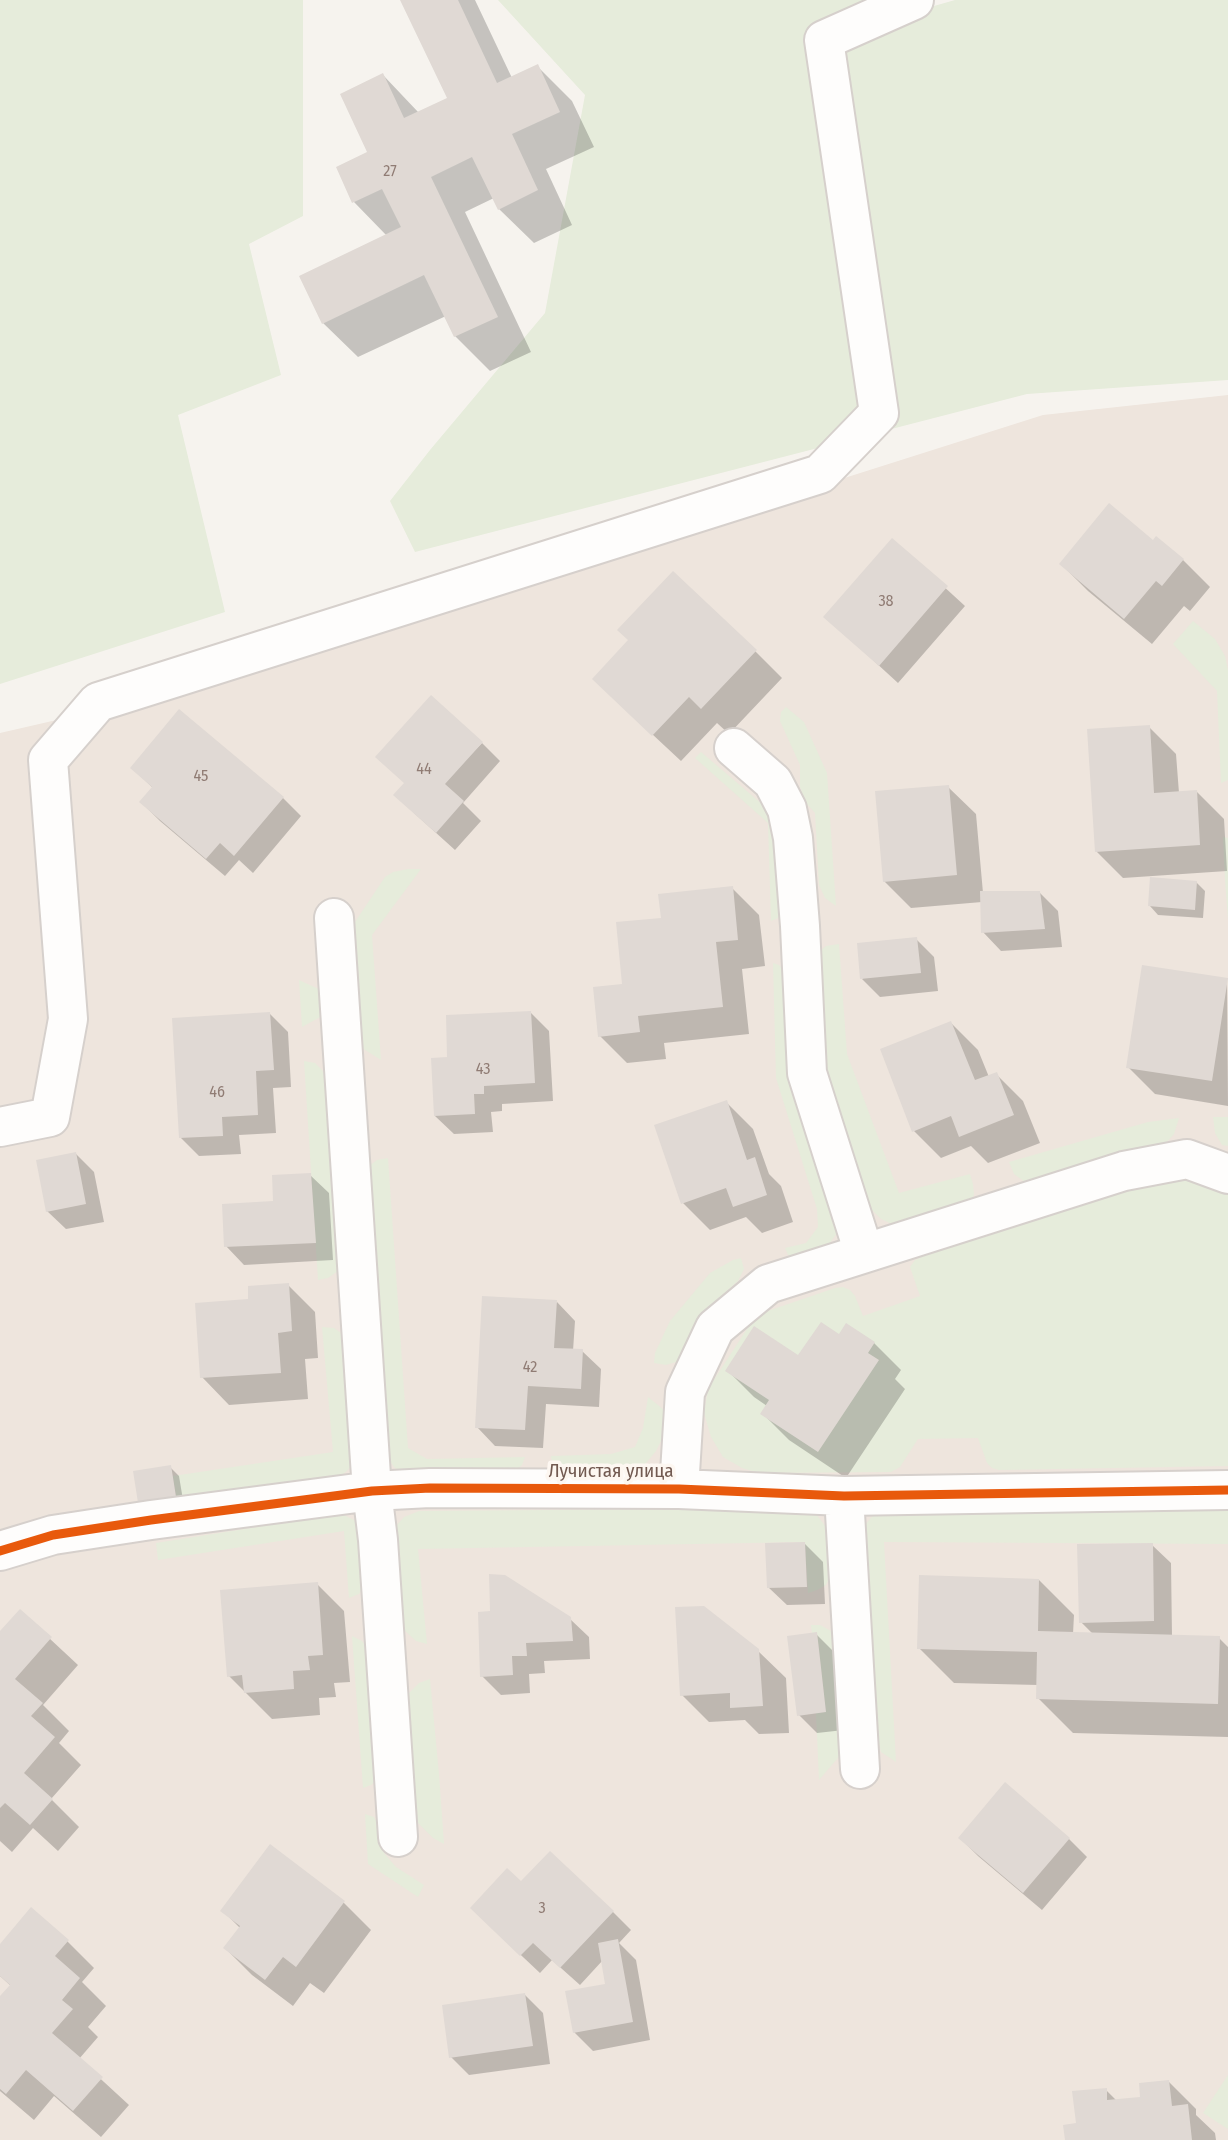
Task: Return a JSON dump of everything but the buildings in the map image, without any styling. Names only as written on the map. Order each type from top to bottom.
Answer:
[{"type":"street","points":[[0,1126],[50,1117],[68,1019],[48,760],[98,702],[820,474],[879,413],[824,40],[914,0]]},
{"type":"street","points":[[734,748],[773,782],[787,809],[793,838],[800,926],[807,1073],[864,1253]]},
{"type":"street","points":[[334,918],[398,1837]]},
{"type":"street","points":[[679,1489],[685,1392],[715,1328],[768,1284],[1124,1171],[1187,1159],[1228,1174]]},
{"type":"street","name":"Лучистая улица","points":[[0,1551],[54,1535],[151,1520],[372,1491],[430,1488],[679,1489],[844,1496],[1228,1490]]},
{"type":"street","points":[[844,1496],[860,1769]]},
{"type":"shaded area","points":[[1228,395],[1228,2140],[0,2140],[0,733],[148,699],[1043,415]]},
{"type":"green space","points":[[0,0],[303,0],[303,216],[249,244],[281,375],[178,415],[225,612],[0,684]]},
{"type":"green space","points":[[498,0],[931,0],[934,6],[955,0],[1228,0],[1228,380],[1027,394],[415,552],[390,501],[545,313],[585,95]]},
{"type":"green space","points":[[1193,621],[1215,639],[1225,656],[1228,670],[1228,780],[1221,783],[1217,691],[1173,644]]},
{"type":"green space","points":[[786,707],[804,722],[827,773],[836,906],[825,898],[819,885],[815,813],[806,803],[800,787],[800,765],[780,721],[781,712]]},
{"type":"green space","points":[[701,752],[762,804],[773,820],[782,908],[778,918],[771,921],[768,823],[695,758]]},
{"type":"green space","points":[[1223,837],[1228,838],[1228,919],[1225,880]]},
{"type":"green space","points":[[408,869],[421,869],[372,935],[381,1060],[362,1048],[354,1038],[353,925],[385,877]]},
{"type":"green space","points":[[839,944],[847,1054],[899,1193],[970,1174],[974,1195],[968,1204],[896,1226],[881,1219],[870,1208],[821,1055],[818,953],[826,946]]},
{"type":"green space","points":[[773,963],[784,971],[837,1216],[837,1233],[827,1247],[798,1258],[788,1255],[785,1248],[806,1243],[818,1227],[817,1209],[776,1078]]},
{"type":"green space","points":[[299,980],[323,991],[322,1016],[302,1027]]},
{"type":"green space","points":[[304,1061],[315,1063],[328,1081],[341,1258],[338,1271],[328,1278],[318,1280]]},
{"type":"green space","points":[[1213,1117],[1228,1117],[1228,1146],[1222,1145],[1215,1133]]},
{"type":"green space","points":[[1179,1118],[1174,1134],[1166,1143],[1038,1183],[1025,1182],[1014,1174],[1009,1162],[1148,1122]]},
{"type":"green space","points":[[388,1158],[408,1448],[427,1459],[525,1457],[522,1465],[514,1472],[405,1475],[394,1467],[387,1457],[369,1166],[377,1160]]},
{"type":"green space","points":[[1190,1179],[1228,1189],[1228,1466],[999,1470],[987,1463],[978,1438],[918,1439],[900,1467],[891,1472],[759,1473],[742,1468],[723,1457],[711,1437],[704,1413],[708,1389],[756,1315],[843,1287],[855,1296],[863,1316],[920,1296],[910,1267],[915,1260],[923,1256],[1128,1188]]},
{"type":"green space","points":[[741,1258],[744,1269],[738,1281],[712,1304],[676,1362],[666,1365],[654,1363],[655,1353],[670,1321],[710,1273]]},
{"type":"green space","points":[[322,1327],[334,1328],[344,1335],[355,1458],[351,1467],[340,1477],[177,1503],[173,1476],[333,1452]]},
{"type":"green space","points":[[648,1397],[664,1410],[666,1420],[664,1435],[646,1463],[631,1470],[558,1471],[551,1456],[611,1454],[635,1447],[643,1428]]},
{"type":"green space","points":[[1228,1503],[1228,1544],[884,1542],[896,1762],[881,1752],[863,1541],[865,1525],[875,1513]]},
{"type":"green space","points":[[800,1508],[816,1514],[826,1527],[831,1543],[830,1577],[826,1585],[808,1593],[805,1542],[418,1549],[427,1644],[416,1641],[403,1629],[393,1540],[396,1526],[404,1517],[419,1511]]},
{"type":"green space","points":[[344,1515],[354,1520],[360,1530],[365,1586],[359,1594],[349,1598],[344,1531],[158,1560],[156,1543]]},
{"type":"green space","points":[[811,1625],[820,1625],[831,1631],[836,1641],[843,1752],[819,1780],[816,1713],[826,1712],[817,1633],[812,1633]]},
{"type":"green space","points":[[352,1636],[362,1641],[370,1650],[379,1778],[363,1788]]},
{"type":"green space","points":[[430,1679],[444,1844],[433,1838],[418,1823],[412,1807],[405,1708],[408,1694],[419,1683]]},
{"type":"green space","points":[[365,1814],[374,1817],[380,1828],[384,1853],[396,1867],[424,1885],[418,1897],[368,1864]]},
{"type":"green space","points":[[1228,2075],[1228,2129],[1203,2113]]},
{"type":"cycle path","points":[[0,1551],[53,1535],[151,1520],[372,1491],[430,1488],[679,1489],[844,1496],[1228,1490]]}]
